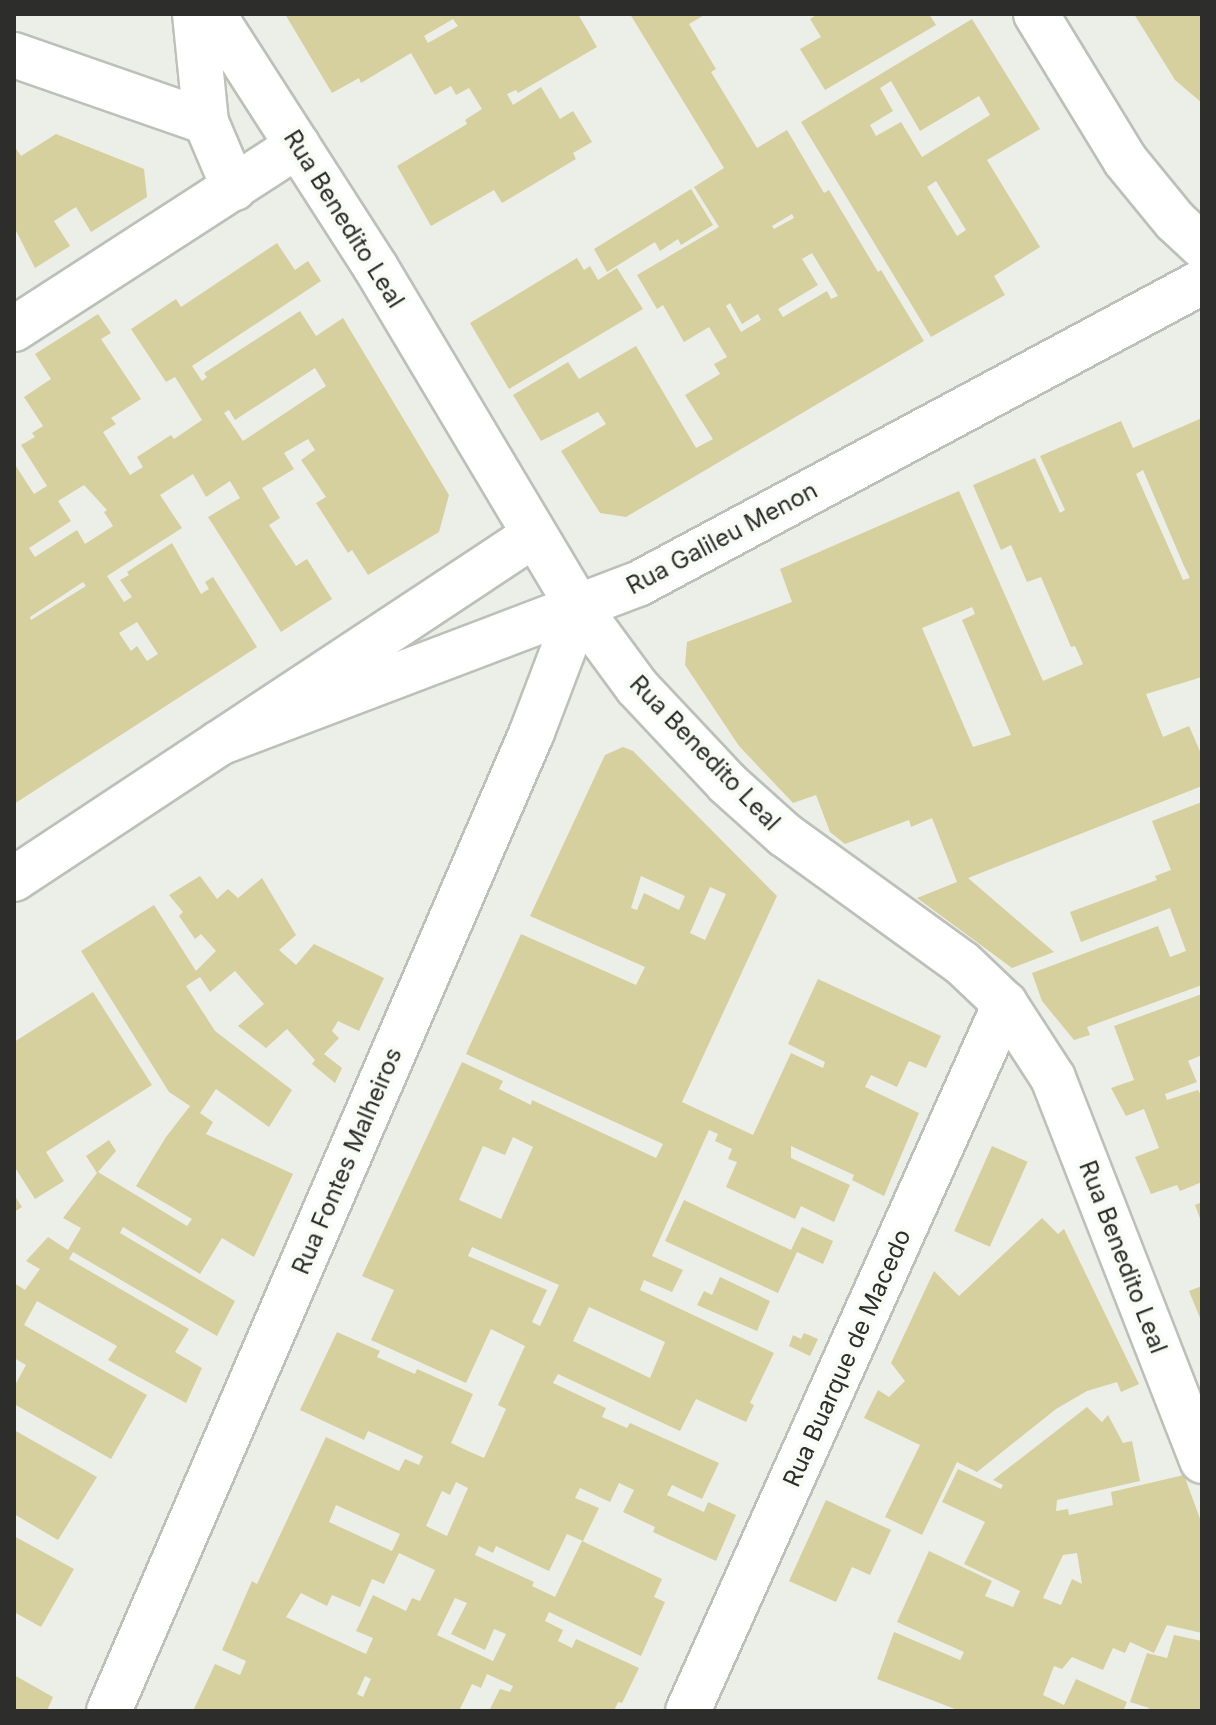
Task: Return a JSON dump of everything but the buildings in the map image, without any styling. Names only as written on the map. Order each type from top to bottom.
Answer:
[{"type":"street","points":[[195,14],[206,122],[234,188]]},
{"type":"street","name":"Rua Benedito Leal","points":[[213,14],[376,268],[579,608],[637,687],[727,783],[785,835],[962,963],[1005,1004],[1053,1078],[1202,1461]]},
{"type":"street","points":[[1036,14],[1125,160],[1175,221],[1202,246]]},
{"type":"street","points":[[14,55],[206,122]]},
{"type":"street","points":[[14,329],[298,145]]},
{"type":"street","name":"Rua Galileu Menon","points":[[219,743],[638,584],[1202,282]]},
{"type":"street","name":"Rua Galileu Menon","points":[[14,879],[534,535]]},
{"type":"street","name":"Rua Fontes Malheiros","points":[[109,1711],[532,732],[579,608]]},
{"type":"street","name":"Rua Buarque de Macedo","points":[[688,1711],[1005,1004]]}]
